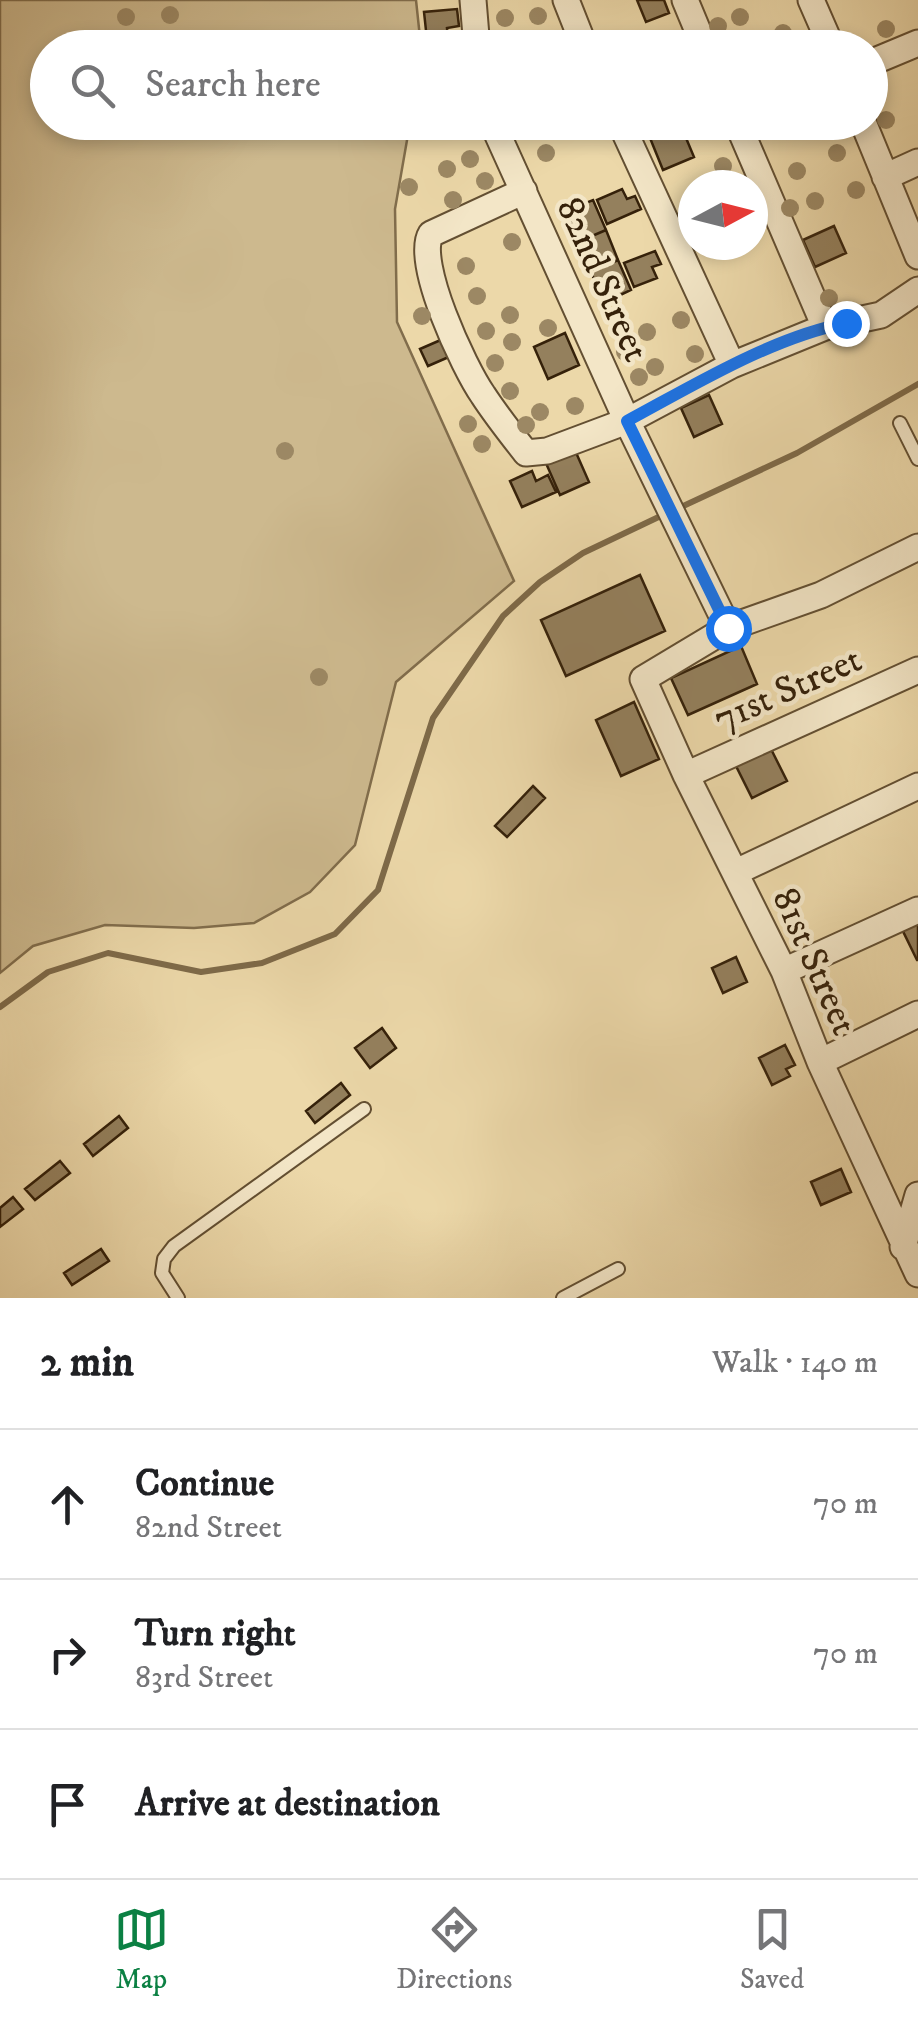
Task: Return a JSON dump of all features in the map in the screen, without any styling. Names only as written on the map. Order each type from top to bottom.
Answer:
[{"type":"street","points":[[473,0],[476,30]]},
{"type":"street","points":[[566,0],[578,30]]},
{"type":"street","points":[[685,0],[698,30]]},
{"type":"street","points":[[811,0],[824,30]]},
{"type":"street","points":[[888,56],[918,43]]},
{"type":"street","name":"82nd Street","points":[[500,140],[627,421],[728,628]]},
{"type":"street","points":[[628,140],[732,365]]},
{"type":"street","points":[[746,140],[826,327]]},
{"type":"street","points":[[870,140],[918,256]]},
{"type":"street","points":[[884,177],[918,162]]},
{"type":"street","points":[[524,192],[431,234],[425,244],[428,270],[454,339],[480,392],[526,453],[547,451],[627,421],[732,365],[826,327],[881,315],[918,290]]},
{"type":"street","points":[[728,628],[821,595],[918,546]]},
{"type":"street","name":"81st Street","points":[[728,628],[643,679],[686,775],[784,971],[820,1062],[918,1274]]},
{"type":"street","name":"71st Street","points":[[686,775],[918,670]]},
{"type":"street","points":[[736,872],[918,786]]},
{"type":"street","points":[[784,971],[918,910]]},
{"type":"street","points":[[820,1062],[918,1014]]},
{"type":"street","points":[[903,1246],[918,1195]]},
{"type":"lane","points":[[900,423],[918,459]]},
{"type":"lane","points":[[178,1298],[162,1273],[164,1260],[174,1246],[364,1109]]},
{"type":"lane","points":[[563,1298],[618,1269]]},
{"type":"shaded area","points":[[0,0],[416,0],[419,30],[30,30],[30,140],[407,140],[395,209],[397,322],[514,581],[396,682],[355,845],[310,892],[254,923],[194,928],[105,925],[33,946],[0,973]]},
{"type":"building","points":[[637,0],[664,0],[669,13],[646,22]]},
{"type":"building","points":[[457,9],[459,26],[426,30],[424,12]]},
{"type":"building","points":[[651,140],[687,140],[694,157],[663,170]]},
{"type":"building","points":[[622,189],[627,199],[635,196],[641,209],[607,224],[597,200]]},
{"type":"building","points":[[593,200],[606,230],[578,242],[566,211]]},
{"type":"building","points":[[834,226],[846,253],[815,267],[803,240]]},
{"type":"building","points":[[606,230],[618,260],[591,272],[578,242]]},
{"type":"building","points":[[655,251],[661,264],[652,267],[657,278],[634,287],[624,263]]},
{"type":"building","points":[[618,260],[631,290],[614,298],[611,292],[601,296],[591,272]]},
{"type":"building","points":[[565,333],[579,365],[548,379],[534,347]]},
{"type":"building","points":[[443,339],[451,356],[428,366],[420,349]]},
{"type":"building","points":[[709,395],[722,424],[694,437],[681,408]]},
{"type":"building","points":[[574,448],[589,482],[560,495],[545,461]]},
{"type":"building","points":[[532,471],[536,481],[548,475],[556,492],[522,507],[510,481]]},
{"type":"building","points":[[640,575],[665,631],[566,676],[541,620]]},
{"type":"building","points":[[741,646],[757,684],[688,715],[671,678]]},
{"type":"building","points":[[634,702],[659,759],[621,776],[596,720]]},
{"type":"building","points":[[770,747],[787,781],[752,798],[735,764]]},
{"type":"building","points":[[533,786],[545,798],[507,837],[495,826]]},
{"type":"building","points":[[918,912],[918,960],[917,960],[898,921]]},
{"type":"building","points":[[736,957],[747,982],[723,993],[712,968]]},
{"type":"building","points":[[382,1028],[396,1048],[370,1068],[355,1048]]},
{"type":"building","points":[[785,1045],[795,1065],[786,1069],[790,1076],[772,1085],[759,1058]]},
{"type":"building","points":[[341,1083],[350,1095],[315,1123],[306,1111]]},
{"type":"building","points":[[119,1116],[128,1128],[93,1156],[84,1144]]},
{"type":"building","points":[[60,1161],[70,1173],[35,1200],[25,1189]]},
{"type":"building","points":[[841,1169],[851,1192],[821,1205],[811,1182]]},
{"type":"building","points":[[13,1197],[23,1209],[0,1227],[0,1208]]},
{"type":"building","points":[[101,1249],[109,1261],[72,1285],[64,1273]]},
{"type":"waterway","points":[[679,508],[797,453],[918,384]]},
{"type":"waterway","points":[[0,1007],[48,972],[108,953],[201,972],[262,963],[335,934],[378,890],[433,718],[503,616],[540,582],[583,553],[667,513]]},
{"type":"route","points":[[728,628],[627,421],[732,365],[826,327],[846,323]]}]
